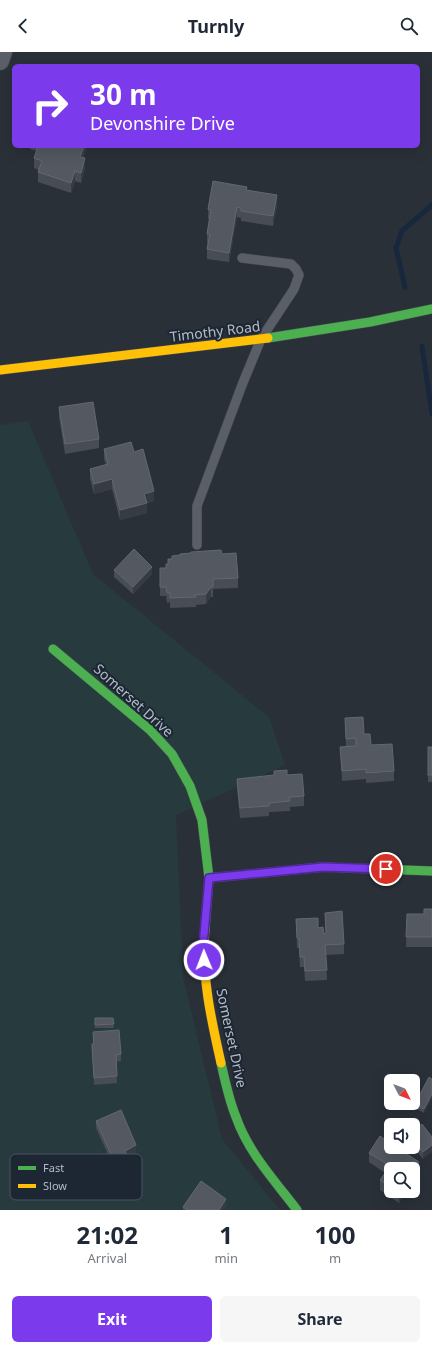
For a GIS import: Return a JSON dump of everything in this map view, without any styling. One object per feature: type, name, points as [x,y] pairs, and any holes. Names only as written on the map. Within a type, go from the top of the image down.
[{"type":"street","points":[[0,61],[4,52]]},
{"type":"street","name":"Timothy Road","points":[[0,370],[261,339],[370,322],[432,309]]},
{"type":"street","name":"Somerset Drive","points":[[54,649],[150,730],[172,754],[190,786],[202,820],[209,878],[203,946],[204,974],[215,1035],[226,1081],[236,1118],[247,1141],[261,1163],[297,1210]]},
{"type":"street","points":[[209,878],[323,867],[432,872]]},
{"type":"lane","points":[[198,545],[197,506],[242,385],[261,339],[294,289],[300,275],[291,264],[242,258]]},
{"type":"green space","points":[[28,421],[93,574],[269,717],[285,765],[176,815],[183,977],[222,1139],[280,1210],[0,1210],[0,425]]},
{"type":"building","points":[[37,148],[83,148],[80,157],[85,158],[81,173],[75,171],[71,183],[38,172],[42,161],[34,158]]},
{"type":"building","points":[[213,181],[247,187],[246,190],[277,195],[273,216],[241,211],[241,208],[237,207],[229,253],[207,249],[210,234],[207,234],[211,210],[208,209]]},
{"type":"building","points":[[93,402],[99,439],[65,444],[59,407]]},
{"type":"building","points":[[131,442],[134,452],[143,449],[154,491],[144,494],[147,503],[120,510],[112,479],[94,484],[90,469],[108,464],[104,449]]},
{"type":"building","points":[[134,549],[152,567],[133,587],[114,570]]},
{"type":"building","points":[[221,550],[222,554],[236,553],[238,578],[213,579],[213,587],[211,587],[206,594],[195,595],[196,597],[170,598],[170,593],[167,593],[166,587],[160,587],[160,568],[166,568],[168,559],[172,559],[172,556],[191,552]]},
{"type":"building","points":[[363,717],[364,734],[370,734],[371,745],[392,744],[394,771],[366,773],[366,769],[342,771],[340,747],[356,746],[356,738],[346,739],[345,718]]},
{"type":"building","points":[[428,747],[432,747],[432,775],[428,775]]},
{"type":"building","points":[[287,770],[287,775],[302,774],[304,796],[289,797],[290,801],[269,803],[269,806],[240,808],[237,779],[274,775],[274,771]]},
{"type":"building","points":[[424,909],[432,909],[432,937],[406,937],[407,914],[424,914]]},
{"type":"building","points":[[342,911],[344,944],[325,945],[327,970],[305,971],[304,957],[300,957],[296,919],[318,918],[318,928],[323,927],[324,934],[326,933],[325,913]]},
{"type":"building","points":[[95,1018],[113,1018],[114,1024],[95,1025]]},
{"type":"building","points":[[119,1030],[121,1054],[116,1055],[117,1076],[94,1078],[92,1046],[92,1044],[94,1044],[93,1032]]},
{"type":"building","points":[[429,1077],[432,1079],[432,1094],[424,1109],[420,1107],[420,1094]]},
{"type":"building","points":[[121,1110],[136,1145],[125,1151],[126,1154],[111,1154],[96,1121]]},
{"type":"building","points":[[422,1124],[432,1137],[432,1145],[423,1152],[420,1148],[420,1126]]},
{"type":"building","points":[[380,1136],[384,1139],[384,1154],[407,1154],[419,1162],[384,1162],[369,1153]]},
{"type":"building","points":[[384,1174],[384,1183],[380,1180]]},
{"type":"building","points":[[201,1181],[226,1199],[219,1210],[188,1210],[183,1207]]},
{"type":"waterway","points":[[405,287],[396,248],[402,231],[432,205]]},
{"type":"waterway","points":[[422,346],[432,414]]},
{"type":"traffic: fast","points":[[268,338],[370,322],[432,309]]},
{"type":"traffic: fast","points":[[53,649],[150,730],[172,754],[190,786],[202,820],[209,878],[205,928]]},
{"type":"traffic: fast","points":[[209,878],[323,867],[432,871]]},
{"type":"traffic: fast","points":[[221,1063],[231,1104],[241,1130],[263,1166],[297,1210]]},
{"type":"traffic: slow","points":[[0,370],[268,338]]},
{"type":"traffic: slow","points":[[205,928],[204,962],[210,1013],[221,1063]]},
{"type":"route","points":[[204,960],[203,946],[209,878],[323,867],[386,869]]}]
